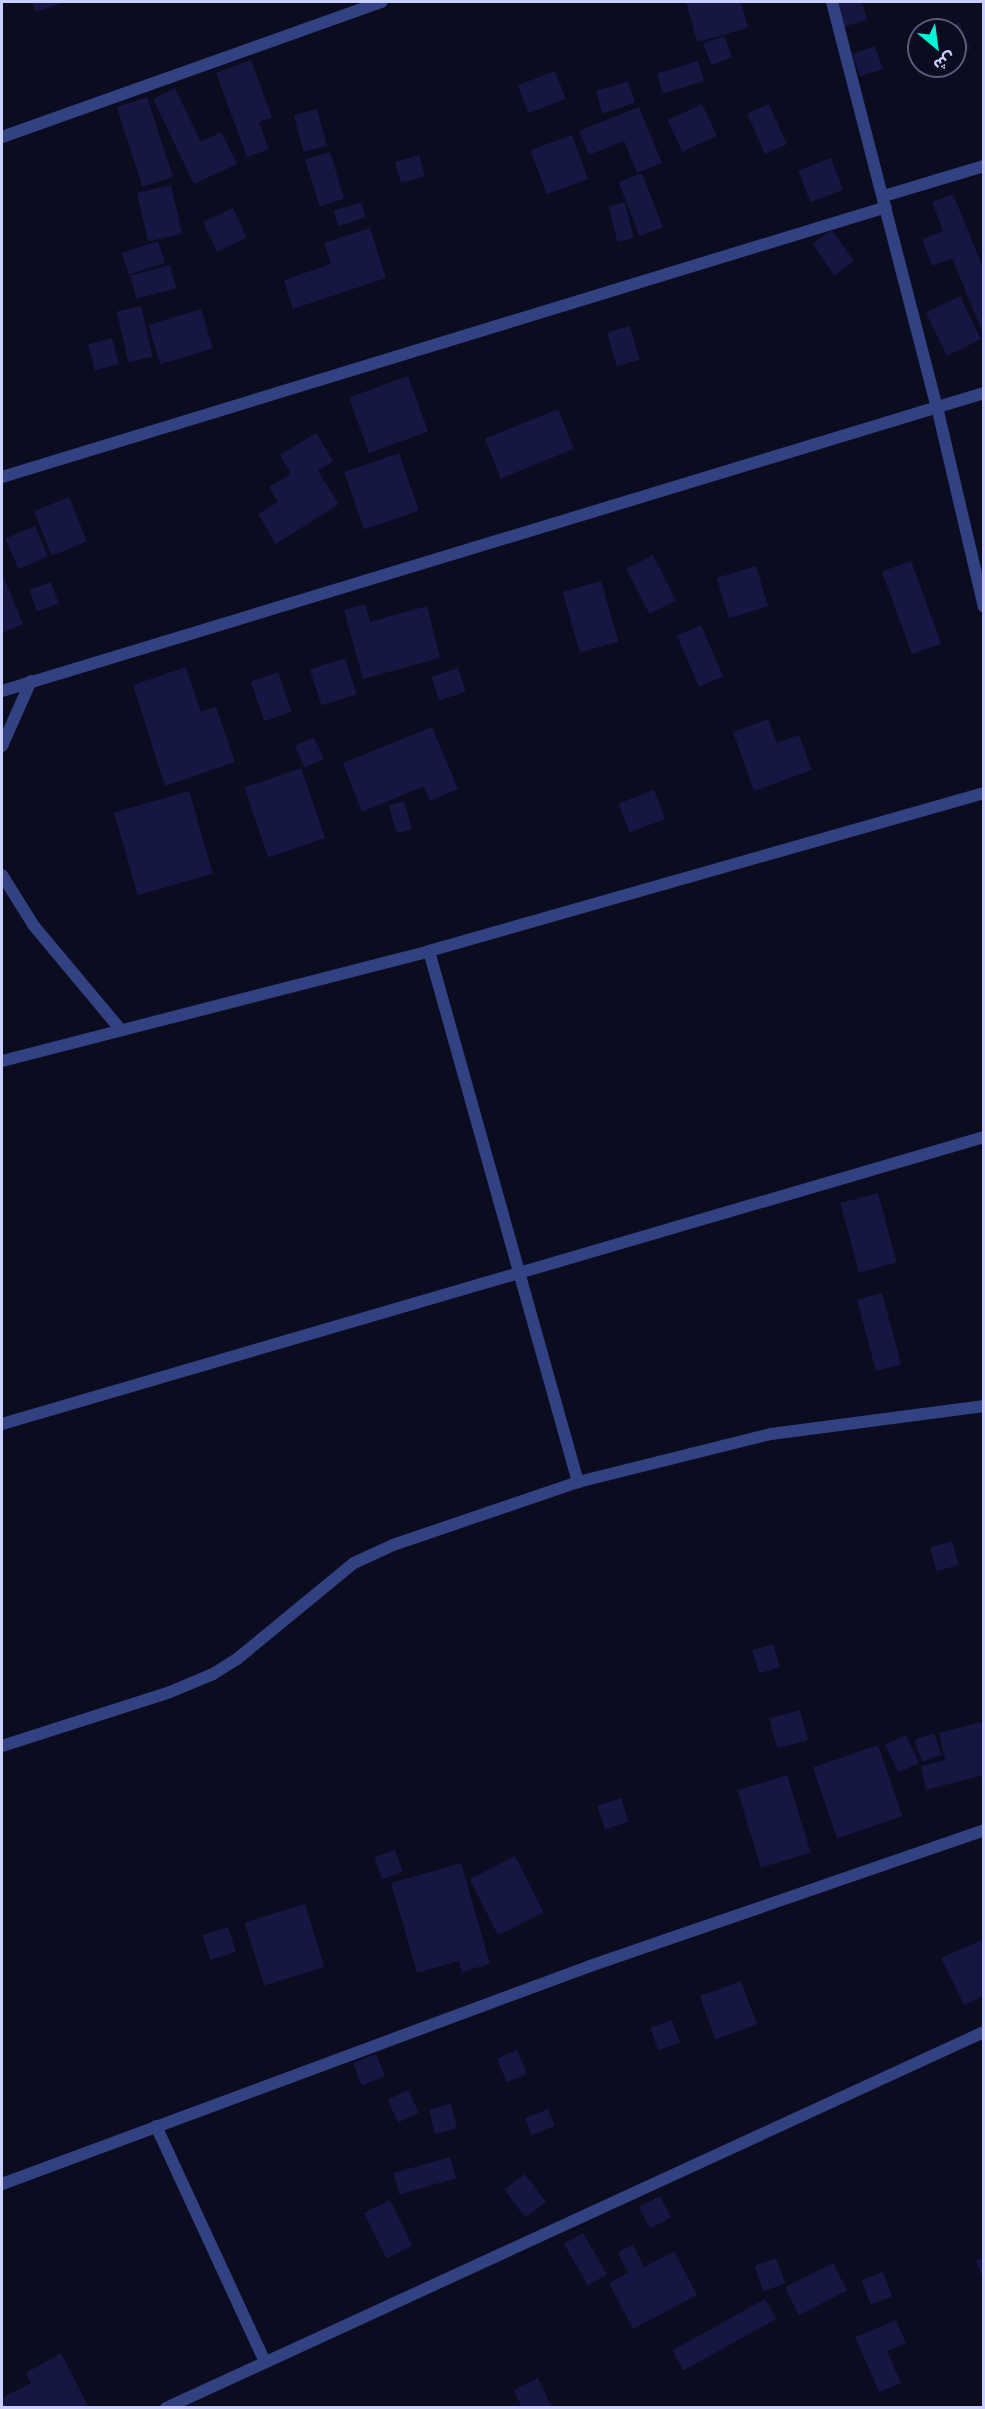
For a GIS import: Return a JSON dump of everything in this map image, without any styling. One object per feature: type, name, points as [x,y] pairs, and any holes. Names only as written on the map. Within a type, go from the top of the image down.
[{"type":"street","points":[[2,137],[382,2]]},
{"type":"street","points":[[832,2],[937,407],[984,607]]},
{"type":"street","points":[[2,477],[885,202],[984,166]]},
{"type":"street","points":[[2,691],[984,393]]},
{"type":"street","points":[[2,746],[31,681]]},
{"type":"street","points":[[2,1061],[429,951],[984,793]]},
{"type":"street","points":[[2,874],[34,926],[120,1029]]},
{"type":"street","points":[[429,951],[518,1276],[578,1482]]},
{"type":"street","points":[[2,1424],[518,1276],[984,1137]]},
{"type":"street","points":[[2,1746],[170,1692],[213,1674],[237,1659],[354,1563],[393,1545],[578,1482],[771,1434],[984,1406]]},
{"type":"street","points":[[2,2184],[590,1966],[984,1830]]},
{"type":"street","points":[[166,2408],[984,2031]]},
{"type":"street","points":[[156,2126],[265,2362]]},
{"type":"building","points":[[32,2],[65,2],[36,12]]},
{"type":"building","points":[[686,2],[741,2],[748,28],[697,42]]},
{"type":"building","points":[[834,2],[862,2],[867,20],[842,27]]},
{"type":"building","points":[[724,36],[732,58],[711,65],[703,44]]},
{"type":"building","points":[[875,46],[883,69],[860,77],[852,54]]},
{"type":"building","points":[[251,60],[272,117],[259,122],[269,149],[247,157],[216,73]]},
{"type":"building","points":[[698,61],[704,81],[663,94],[657,74]]},
{"type":"building","points":[[555,71],[566,99],[528,113],[518,85]]},
{"type":"building","points":[[628,81],[635,103],[603,113],[596,92]]},
{"type":"building","points":[[175,88],[201,142],[221,132],[237,164],[194,184],[153,99]]},
{"type":"building","points":[[147,97],[173,177],[143,187],[117,107]]},
{"type":"building","points":[[702,104],[717,136],[682,152],[668,120]]},
{"type":"building","points":[[769,104],[787,144],[765,154],[747,114]]},
{"type":"building","points":[[639,107],[662,163],[637,173],[624,141],[589,155],[579,131]]},
{"type":"building","points":[[317,109],[327,146],[304,152],[294,115]]},
{"type":"building","points":[[572,135],[588,179],[547,194],[531,150]]},
{"type":"building","points":[[330,152],[344,199],[319,206],[305,160]]},
{"type":"building","points":[[419,155],[425,176],[401,183],[395,162]]},
{"type":"building","points":[[831,158],[843,190],[811,202],[798,171]]},
{"type":"building","points":[[642,173],[663,227],[639,236],[619,182]]},
{"type":"building","points":[[171,185],[182,234],[148,242],[137,193]]},
{"type":"building","points":[[953,194],[984,270],[984,336],[952,258],[932,266],[922,239],[943,231],[932,202]]},
{"type":"building","points":[[361,202],[366,217],[338,226],[333,211]]},
{"type":"building","points":[[625,202],[634,238],[617,242],[609,206]]},
{"type":"building","points":[[233,208],[247,238],[217,252],[203,222]]},
{"type":"building","points":[[370,228],[386,278],[293,309],[284,280],[331,264],[324,243]]},
{"type":"building","points":[[832,230],[854,261],[834,275],[812,244]]},
{"type":"building","points":[[158,241],[165,263],[129,275],[122,253]]},
{"type":"building","points":[[170,265],[176,288],[137,299],[130,276]]},
{"type":"building","points":[[960,296],[981,339],[947,356],[926,313]]},
{"type":"building","points":[[141,306],[153,357],[128,362],[117,312]]},
{"type":"building","points":[[201,309],[213,348],[160,364],[148,325]]},
{"type":"building","points":[[630,326],[640,360],[617,366],[607,333]]},
{"type":"building","points":[[112,338],[119,364],[95,371],[88,344]]},
{"type":"building","points":[[408,376],[428,431],[369,453],[349,398]]},
{"type":"building","points":[[558,409],[574,449],[501,478],[485,439]]},
{"type":"building","points":[[316,433],[333,461],[318,471],[339,504],[276,544],[258,514],[278,502],[269,487],[291,474],[280,455]]},
{"type":"building","points":[[399,453],[419,511],[364,530],[344,472]]},
{"type":"building","points":[[69,497],[87,542],[52,556],[34,511]]},
{"type":"building","points":[[35,526],[48,556],[18,569],[6,539]]},
{"type":"building","points":[[653,555],[676,600],[649,614],[626,569]]},
{"type":"building","points":[[911,561],[941,644],[912,654],[882,572]]},
{"type":"building","points":[[756,566],[768,606],[729,618],[717,578]]},
{"type":"building","points":[[2,573],[23,624],[2,633]]},
{"type":"building","points":[[601,581],[618,642],[580,653],[563,592]]},
{"type":"building","points":[[51,582],[59,604],[37,611],[29,590]]},
{"type":"building","points":[[365,604],[370,622],[427,606],[440,658],[363,679],[344,610]]},
{"type":"building","points":[[701,625],[723,677],[699,687],[677,635]]},
{"type":"building","points":[[345,658],[357,694],[322,706],[310,669]]},
{"type":"building","points":[[186,667],[201,712],[216,707],[235,762],[165,786],[133,685]]},
{"type":"building","points":[[458,668],[466,692],[439,700],[431,677]]},
{"type":"building","points":[[278,672],[292,712],[264,721],[251,681]]},
{"type":"building","points":[[768,719],[777,743],[799,735],[812,770],[754,791],[733,732]]},
{"type":"building","points":[[432,727],[458,789],[430,801],[424,786],[362,812],[343,763]]},
{"type":"building","points":[[314,737],[324,759],[305,767],[295,746]]},
{"type":"building","points":[[301,768],[325,838],[268,858],[244,788]]},
{"type":"building","points":[[654,790],[665,819],[630,833],[619,804]]},
{"type":"building","points":[[189,791],[213,874],[138,895],[114,812]]},
{"type":"building","points":[[404,801],[412,829],[397,833],[389,805]]},
{"type":"building","points":[[878,1193],[897,1263],[859,1273],[840,1203]]},
{"type":"building","points":[[882,1293],[901,1364],[876,1371],[857,1300]]},
{"type":"building","points":[[952,1541],[959,1565],[937,1571],[930,1547]]},
{"type":"building","points":[[773,1644],[780,1667],[759,1673],[752,1650]]},
{"type":"building","points":[[800,1710],[808,1740],[777,1748],[769,1718]]},
{"type":"building","points":[[982,1722],[984,1775],[926,1790],[921,1766],[945,1760],[939,1733]]},
{"type":"building","points":[[934,1733],[942,1755],[922,1762],[914,1740]]},
{"type":"building","points":[[906,1735],[919,1763],[898,1773],[885,1745]]},
{"type":"building","points":[[878,1745],[902,1816],[837,1838],[813,1767]]},
{"type":"building","points":[[787,1775],[811,1852],[761,1868],[737,1790]]},
{"type":"building","points":[[621,1798],[629,1822],[605,1830],[597,1806]]},
{"type":"building","points":[[395,1850],[403,1872],[382,1879],[374,1858]]},
{"type":"building","points":[[515,1856],[544,1912],[498,1935],[470,1879]]},
{"type":"building","points":[[461,1863],[490,1964],[462,1972],[459,1961],[417,1973],[391,1883]]},
{"type":"building","points":[[305,1904],[324,1967],[264,1986],[245,1922]]},
{"type":"building","points":[[228,1927],[236,1952],[210,1960],[202,1935]]},
{"type":"building","points":[[984,1939],[984,1996],[964,2005],[941,1958]]},
{"type":"building","points":[[741,1981],[757,2024],[715,2039],[700,1996]]},
{"type":"building","points":[[672,2020],[680,2043],[658,2050],[650,2027]]},
{"type":"building","points":[[517,2050],[527,2074],[507,2083],[497,2059]]},
{"type":"building","points":[[376,2054],[385,2076],[362,2086],[353,2063]]},
{"type":"building","points":[[408,2090],[419,2112],[398,2123],[387,2100]]},
{"type":"building","points":[[451,2104],[457,2128],[435,2134],[429,2110]]},
{"type":"building","points":[[548,2109],[555,2126],[532,2135],[525,2118]]},
{"type":"building","points":[[450,2157],[456,2178],[399,2194],[393,2173]]},
{"type":"building","points":[[525,2174],[546,2202],[525,2218],[504,2190]]},
{"type":"building","points":[[660,2196],[671,2217],[650,2228],[639,2207]]},
{"type":"building","points":[[390,2200],[412,2246],[386,2259],[364,2213]]},
{"type":"building","points":[[583,2233],[607,2275],[588,2286],[564,2244]]},
{"type":"building","points":[[633,2244],[644,2267],[674,2251],[697,2295],[633,2329],[609,2283],[628,2273],[618,2253]]},
{"type":"building","points":[[776,2258],[785,2283],[764,2291],[754,2266]]},
{"type":"building","points":[[984,2258],[984,2280],[983,2280],[976,2260]]},
{"type":"building","points":[[833,2263],[847,2291],[799,2315],[785,2288]]},
{"type":"building","points":[[883,2272],[892,2296],[871,2305],[862,2280]]},
{"type":"building","points":[[765,2299],[776,2319],[683,2371],[672,2350]]},
{"type":"building","points":[[896,2320],[906,2343],[887,2351],[901,2383],[879,2392],[855,2337]]},
{"type":"building","points":[[61,2353],[89,2408],[2,2408],[2,2398],[31,2383],[26,2373]]},
{"type":"building","points":[[538,2378],[552,2408],[522,2408],[514,2390]]}]
